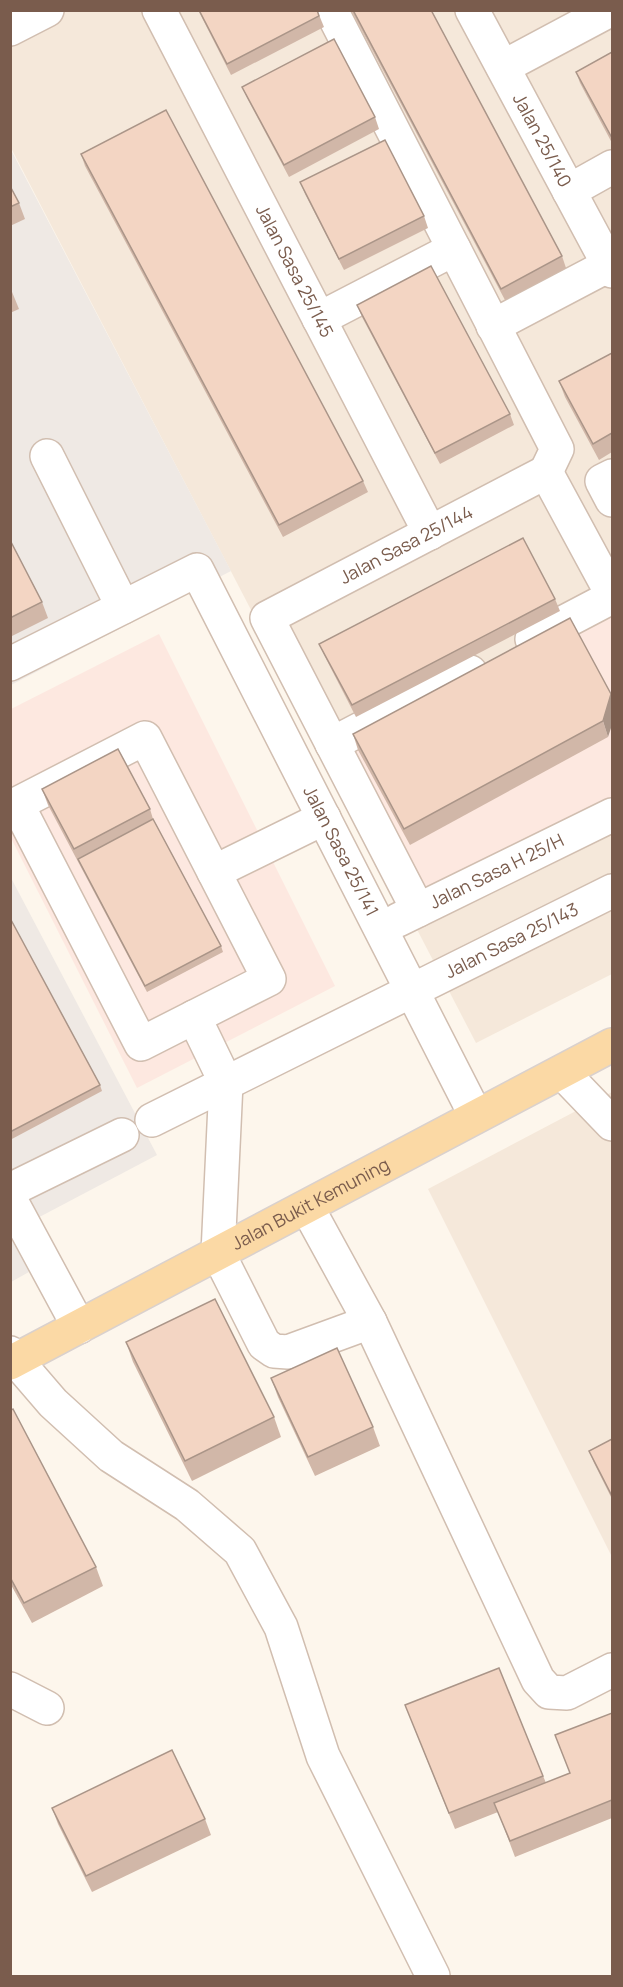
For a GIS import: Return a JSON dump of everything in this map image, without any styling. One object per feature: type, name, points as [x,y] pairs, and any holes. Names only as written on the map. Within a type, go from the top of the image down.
[{"type":"main road","name":"Jalan Bukit Kemuning","points":[[13,1359],[79,1327],[612,1045]]},
{"type":"street","points":[[10,29],[47,10]]},
{"type":"street","name":"Jalan Sasa 25/145","points":[[159,10],[430,533]]},
{"type":"street","points":[[331,10],[557,449],[546,472],[612,596],[332,744],[418,910]]},
{"type":"street","name":"Jalan 25/140","points":[[472,10],[611,268]]},
{"type":"street","points":[[503,67],[610,10]]},
{"type":"street","points":[[569,191],[612,168]]},
{"type":"street","points":[[320,319],[454,249]]},
{"type":"street","points":[[493,326],[611,268]]},
{"type":"street","points":[[10,664],[123,607],[47,456]]},
{"type":"street","name":"Jalan Sasa 25/144","points":[[332,744],[267,618],[546,472]]},
{"type":"street","points":[[612,476],[602,481],[612,500]]},
{"type":"street","name":"Jalan Sasa 25/141","points":[[123,607],[197,570],[476,1116]]},
{"type":"street","points":[[145,738],[214,872],[269,979],[141,1044],[17,804],[145,738]]},
{"type":"street","name":"Jalan Sasa H 25/H","points":[[381,929],[612,815]]},
{"type":"street","points":[[214,872],[324,818]]},
{"type":"street","name":"Jalan Sasa 25/143","points":[[152,1120],[612,891]]},
{"type":"street","points":[[194,1017],[225,1083],[218,1253],[264,1344],[274,1351],[288,1352],[370,1322]]},
{"type":"street","points":[[562,1072],[612,1124]]},
{"type":"street","points":[[10,1190],[122,1135]]},
{"type":"street","points":[[10,1199],[79,1327]]},
{"type":"street","points":[[307,1207],[370,1322],[538,1680],[549,1692],[567,1693],[612,1670]]},
{"type":"street","points":[[13,1359],[53,1403],[111,1456],[186,1505],[240,1551],[281,1627],[323,1756],[433,1977]]},
{"type":"street","points":[[10,1689],[47,1708]]},
{"type":"shaded area","points":[[11,11],[612,11],[612,974],[476,1043],[11,148]]},
{"type":"shaded area","points":[[10,148],[231,571],[11,685],[10,685]]},
{"type":"shaded area","points":[[608,609],[612,618],[612,801],[421,897],[344,747]]},
{"type":"shaded area","points":[[159,634],[335,986],[137,1088],[11,838],[11,709]]},
{"type":"shaded area","points":[[10,876],[157,1155],[11,1232],[10,1232]]},
{"type":"shaded area","points":[[612,1092],[612,1557],[428,1189]]},
{"type":"shaded area","points":[[10,1237],[29,1272],[11,1282],[10,1282]]},
{"type":"building","points":[[199,10],[317,10],[319,16],[227,64]]},
{"type":"building","points":[[353,10],[431,10],[562,256],[501,289]]},
{"type":"building","points":[[334,39],[375,117],[284,165],[242,87]]},
{"type":"building","points":[[612,52],[612,135],[611,136],[576,72]]},
{"type":"building","points":[[166,110],[363,481],[279,525],[81,154]]},
{"type":"building","points":[[385,140],[424,216],[339,259],[300,182]]},
{"type":"building","points":[[10,186],[19,203],[10,207]]},
{"type":"building","points":[[431,266],[510,414],[435,453],[357,305]]},
{"type":"building","points":[[612,353],[612,433],[593,444],[559,381]]},
{"type":"building","points":[[523,538],[555,599],[352,705],[319,644]]},
{"type":"building","points":[[10,540],[42,602],[10,618]]},
{"type":"building","points":[[570,618],[611,694],[603,721],[404,829],[353,734]]},
{"type":"building","points":[[118,749],[150,809],[74,849],[42,789]]},
{"type":"building","points":[[153,819],[221,946],[145,986],[78,859]]},
{"type":"building","points":[[10,918],[100,1085],[10,1132]]},
{"type":"building","points":[[215,1299],[274,1417],[185,1461],[126,1342]]},
{"type":"building","points":[[337,1348],[373,1427],[308,1457],[271,1378]]},
{"type":"building","points":[[13,1409],[96,1567],[24,1603],[10,1577],[10,1411]]},
{"type":"building","points":[[612,1439],[612,1496],[589,1451]]},
{"type":"building","points":[[499,1668],[543,1776],[449,1813],[405,1705]]},
{"type":"building","points":[[612,1713],[612,1800],[510,1841],[494,1803],[570,1773],[555,1735]]},
{"type":"building","points":[[172,1750],[205,1819],[86,1876],[52,1808]]}]
